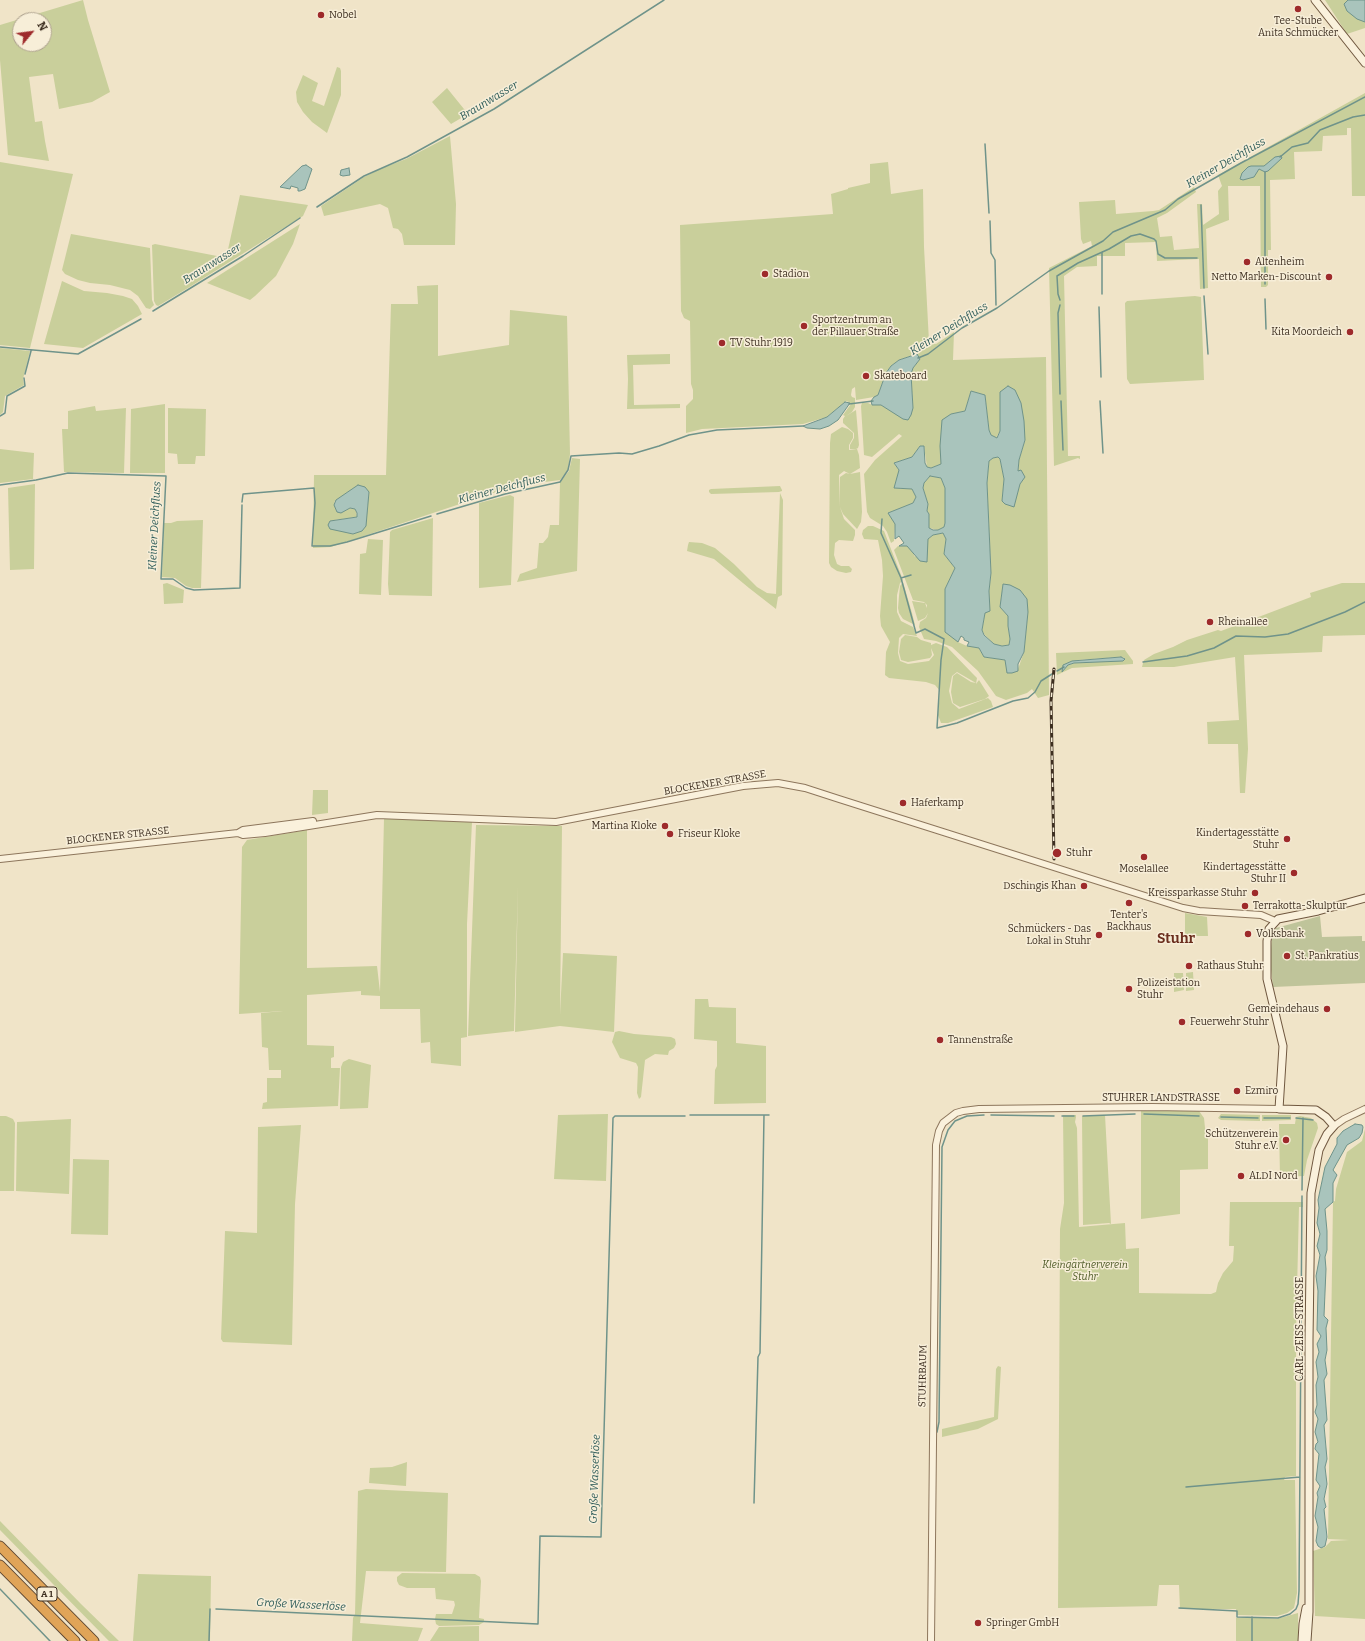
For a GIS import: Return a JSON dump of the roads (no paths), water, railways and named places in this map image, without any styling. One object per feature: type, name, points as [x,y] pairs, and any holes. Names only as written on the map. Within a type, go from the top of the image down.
[{"type":"highway","name":"A 1","points":[[0,1546],[94,1641]]},
{"type":"highway","name":"A 1","points":[[0,1565],[74,1641]]},
{"type":"main road","points":[[1315,0],[1365,63]]},
{"type":"main road","points":[[1334,1126],[1326,1117],[1316,1110],[1279,1109],[1283,1046],[1267,978],[1266,964],[1269,929],[1275,921],[1283,917],[1318,911],[1365,898]]},
{"type":"main road","name":"CARL-ZEISS-STRASSE","points":[[1307,1641],[1309,1626],[1309,1340],[1311,1194],[1319,1150],[1327,1134],[1334,1126]]},
{"type":"main road","name":"CARL-ZEISS-STRASSE","points":[[1302,1641],[1303,1624],[1309,1598]]},
{"type":"street","name":"BLOCKENER STRASSE","points":[[0,859],[238,833],[243,835],[265,833],[355,817],[394,815],[556,822],[743,786],[778,783],[805,788],[828,795],[1183,908],[1199,911],[1261,915],[1275,921]]},
{"type":"street","name":"STUHRER LANDSTRASSE","points":[[951,1116],[963,1111],[987,1109],[1152,1107],[1279,1109]]},
{"type":"street","points":[[1334,1126],[1344,1119],[1365,1109]]},
{"type":"street","name":"STUHRBAUM","points":[[931,1641],[936,1145],[939,1131],[951,1116]]},
{"type":"water","points":[[1348,0],[1365,0],[1365,22],[1357,19],[1347,11],[1344,4]]},
{"type":"water","points":[[1281,156],[1282,158],[1268,171],[1265,172],[1259,169],[1254,177],[1243,180],[1240,179],[1242,173],[1248,167],[1264,166],[1275,157]]},
{"type":"water","points":[[306,165],[312,169],[305,189],[298,191],[298,188],[291,186],[290,189],[280,187],[302,166]]},
{"type":"water","points":[[349,168],[350,175],[340,175],[341,170]]},
{"type":"water","points":[[917,354],[920,359],[913,368],[911,374],[913,408],[908,420],[903,419],[881,405],[872,405],[871,401],[878,395],[886,373],[891,366],[899,360]]},
{"type":"water","points":[[1008,386],[1015,390],[1021,403],[1025,440],[1019,460],[1018,471],[1021,470],[1025,477],[1020,484],[1014,507],[1005,504],[1002,501],[1004,479],[1000,459],[998,457],[989,461],[987,483],[991,573],[989,591],[990,611],[985,613],[982,630],[984,635],[994,644],[1002,646],[1009,645],[1010,639],[1008,616],[1000,607],[1003,584],[1010,585],[1020,590],[1027,599],[1028,612],[1024,652],[1018,664],[1018,671],[1012,673],[1007,673],[1005,660],[984,657],[979,648],[967,646],[969,642],[964,640],[961,636],[958,642],[945,632],[945,589],[955,568],[944,554],[946,539],[943,533],[933,535],[928,539],[927,562],[920,561],[907,546],[899,546],[904,543],[899,536],[895,539],[895,524],[888,513],[913,503],[916,497],[912,489],[894,488],[899,470],[894,463],[912,457],[920,446],[924,446],[925,463],[927,467],[931,468],[941,464],[940,446],[942,420],[951,414],[965,411],[971,391],[985,395],[989,430],[991,435],[997,438],[1000,431],[1000,392]],"holes":[[[930,476],[941,478],[945,488],[945,523],[944,527],[938,530],[933,530],[929,528],[929,514],[927,511],[928,504],[923,488],[924,483]]]},
{"type":"water","points":[[845,402],[850,403],[838,420],[829,426],[820,429],[807,428],[803,426],[827,417]]},
{"type":"water","points":[[358,485],[365,487],[369,492],[366,526],[362,531],[353,534],[330,529],[328,525],[330,521],[357,517],[355,509],[350,508],[341,513],[337,512],[334,505],[336,500]]},
{"type":"water","points":[[1121,657],[1125,659],[1123,661],[1074,663],[1068,665],[1062,672],[1063,665],[1072,661]]},
{"type":"water","points":[[1355,1124],[1362,1125],[1362,1133],[1359,1138],[1347,1145],[1333,1170],[1337,1175],[1333,1183],[1333,1202],[1325,1209],[1327,1250],[1325,1257],[1326,1269],[1324,1316],[1328,1320],[1326,1328],[1327,1350],[1325,1360],[1327,1374],[1324,1380],[1327,1420],[1324,1425],[1327,1459],[1325,1467],[1327,1484],[1324,1499],[1326,1507],[1324,1509],[1327,1537],[1325,1546],[1321,1548],[1318,1546],[1316,1541],[1318,1527],[1315,1516],[1318,1497],[1317,1493],[1320,1486],[1316,1480],[1319,1454],[1315,1449],[1318,1442],[1315,1432],[1318,1419],[1315,1412],[1317,1405],[1316,1385],[1318,1377],[1316,1362],[1319,1352],[1317,1344],[1321,1336],[1317,1330],[1318,1291],[1316,1276],[1320,1255],[1317,1246],[1320,1234],[1317,1223],[1319,1208],[1318,1200],[1325,1167],[1337,1144],[1337,1138],[1343,1131]]},
{"type":"waterway","name":"Braunwasser","points":[[317,207],[364,176],[407,157],[494,109],[664,0]]},
{"type":"waterway","name":"Kleiner Deichfluss","points":[[918,358],[928,354],[962,328],[997,308],[1049,271],[1103,241],[1113,232],[1165,210],[1178,199],[1241,163],[1365,97]]},
{"type":"waterway","points":[[1280,157],[1292,147],[1308,143],[1320,130],[1353,117],[1365,115]]},
{"type":"waterway","points":[[985,144],[989,213]]},
{"type":"waterway","points":[[1265,172],[1265,284]]},
{"type":"waterway","points":[[1201,205],[1204,288]]},
{"type":"waterway","name":"Braunwasser","points":[[153,311],[243,256],[300,218]]},
{"type":"waterway","points":[[990,221],[991,253],[995,260],[996,305]]},
{"type":"waterway","points":[[1060,300],[1058,294],[1057,276],[1078,263],[1109,249],[1131,236],[1140,234],[1154,239],[1156,241],[1158,254],[1165,258],[1197,258]]},
{"type":"waterway","points":[[1102,252],[1102,294]]},
{"type":"waterway","points":[[1204,296],[1208,354]]},
{"type":"waterway","points":[[1265,299],[1266,329]]},
{"type":"waterway","points":[[1060,305],[1058,313],[1060,394]]},
{"type":"waterway","points":[[1099,307],[1101,377]]},
{"type":"waterway","name":"Braunwasser","points":[[0,347],[78,354],[141,319]]},
{"type":"waterway","points":[[25,374],[31,351]]},
{"type":"waterway","points":[[0,416],[5,413],[7,396],[25,386],[24,378]]},
{"type":"waterway","name":"Kleiner Deichfluss","points":[[849,404],[873,401]]},
{"type":"waterway","points":[[1061,401],[1063,450]]},
{"type":"waterway","points":[[1100,401],[1103,453]]},
{"type":"waterway","name":"Kleiner Deichfluss","points":[[437,514],[505,494],[560,482],[568,470],[571,456],[619,453],[632,454],[689,435],[717,430],[803,426]]},
{"type":"waterway","name":"Kleiner Deichfluss","points":[[0,485],[36,480],[68,473],[166,476],[161,579],[173,579],[186,588],[194,590],[240,588],[242,505]]},
{"type":"waterway","name":"Kleiner Deichfluss","points":[[242,502],[243,494],[314,488],[315,503],[312,546],[330,546],[347,542],[431,516]]},
{"type":"waterway","points":[[882,519],[881,533],[901,578]]},
{"type":"waterway","points":[[911,575],[901,578],[916,633],[925,629],[944,639],[941,660],[937,728],[957,723],[1013,701],[1028,698],[1035,692],[1041,681],[1052,674]]},
{"type":"waterway","points":[[1143,662],[1187,656],[1214,648],[1236,636],[1265,637],[1288,634],[1345,612],[1365,602]]},
{"type":"waterway","points":[[1057,671],[1064,667]]},
{"type":"waterway","name":"Große Wasserlöse","points":[[1083,1116],[1135,1114]]},
{"type":"waterway","name":"Große Wasserlöse","points":[[1144,1114],[1199,1116]]},
{"type":"waterway","name":"Große Wasserlöse","points":[[690,1115],[769,1115]]},
{"type":"waterway","points":[[754,1503],[758,1357],[760,1353],[764,1115]]},
{"type":"waterway","points":[[937,1432],[939,1422],[942,1147],[948,1130],[955,1121],[967,1116],[984,1115]]},
{"type":"waterway","name":"Große Wasserlöse","points":[[991,1115],[1054,1116]]},
{"type":"waterway","name":"Große Wasserlöse","points":[[216,1609],[538,1624],[540,1536],[601,1537],[613,1118],[615,1116],[685,1116]]},
{"type":"waterway","name":"Große Wasserlöse","points":[[1062,1116],[1074,1116]]},
{"type":"waterway","name":"Große Wasserlöse","points":[[1221,1117],[1258,1118]]},
{"type":"waterway","name":"Große Wasserlöse","points":[[1264,1118],[1290,1118]]},
{"type":"waterway","name":"Große Wasserlöse","points":[[1296,1118],[1313,1120]]},
{"type":"waterway","points":[[1302,1190],[1303,1118]]},
{"type":"waterway","points":[[1179,1608],[1237,1611],[1237,1617],[1278,1618],[1290,1614],[1296,1609],[1298,1604],[1302,1196]]},
{"type":"waterway","points":[[1186,1487],[1300,1477]]},
{"type":"waterway","name":"Große Wasserlöse","points":[[0,1589],[50,1641]]},
{"type":"waterway","name":"Große Wasserlöse","points":[[209,1641],[210,1609]]},
{"type":"waterway","points":[[1252,1617],[1252,1641]]},
{"type":"railway","points":[[1054,669],[1051,701],[1054,859]]},
{"type":"place","name":"Tee-Stube Anita Schmücker","points":[[1298,9]]},
{"type":"place","name":"Nobel","points":[[321,15]]},
{"type":"place","name":"Altenheim","points":[[1247,262]]},
{"type":"place","name":"Stadion","points":[[765,274]]},
{"type":"place","name":"Netto Marken-Discount","points":[[1329,277]]},
{"type":"place","name":"Sportzentrum an der Pillauer Straße","points":[[804,326]]},
{"type":"place","name":"Kita Moordeich","points":[[1350,332]]},
{"type":"place","name":"TV Stuhr 1919","points":[[722,343]]},
{"type":"place","name":"Skateboard","points":[[866,376]]},
{"type":"place","name":"Rheinallee","points":[[1210,622]]},
{"type":"place","name":"Haferkamp","points":[[903,803]]},
{"type":"place","name":"Martina Kloke","points":[[665,826]]},
{"type":"place","name":"Friseur Kloke","points":[[670,834]]},
{"type":"place","name":"Kindertagesstätte Stuhr","points":[[1287,839]]},
{"type":"place","name":"Stuhr","points":[[1057,853]]},
{"type":"place","name":"Moselallee","points":[[1144,857]]},
{"type":"place","name":"Kindertagesstätte Stuhr II","points":[[1294,873]]},
{"type":"place","name":"Dschingis Khan","points":[[1084,886]]},
{"type":"place","name":"Kreissparkasse Stuhr","points":[[1255,893]]},
{"type":"place","name":"Tenter's Backhaus","points":[[1129,903]]},
{"type":"place","name":"Terrakotta-Skulptur","points":[[1245,906]]},
{"type":"place","name":"Volksbank","points":[[1248,934]]},
{"type":"place","name":"Schmückers - Das Lokal in Stuhr","points":[[1099,935]]},
{"type":"place","name":"St. Pankratius","points":[[1287,956]]},
{"type":"place","name":"Rathaus Stuhr","points":[[1189,966]]},
{"type":"place","name":"Polizeistation Stuhr","points":[[1129,989]]},
{"type":"place","name":"Gemeindehaus","points":[[1327,1009]]},
{"type":"place","name":"Feuerwehr Stuhr","points":[[1182,1022]]},
{"type":"place","name":"Tannenstraße","points":[[940,1040]]},
{"type":"place","name":"Ezmiro","points":[[1237,1091]]},
{"type":"place","name":"Schützenverein Stuhr e.V.","points":[[1286,1140]]},
{"type":"place","name":"ALDI Nord","points":[[1241,1176]]},
{"type":"place","name":"Springer GmbH","points":[[978,1623]]},
{"type":"district","name":"Stuhr","points":[[1176,939]]},
{"type":"park label","name":"Kleingärtnerverein Stuhr","points":[[1085,1270]]}]
